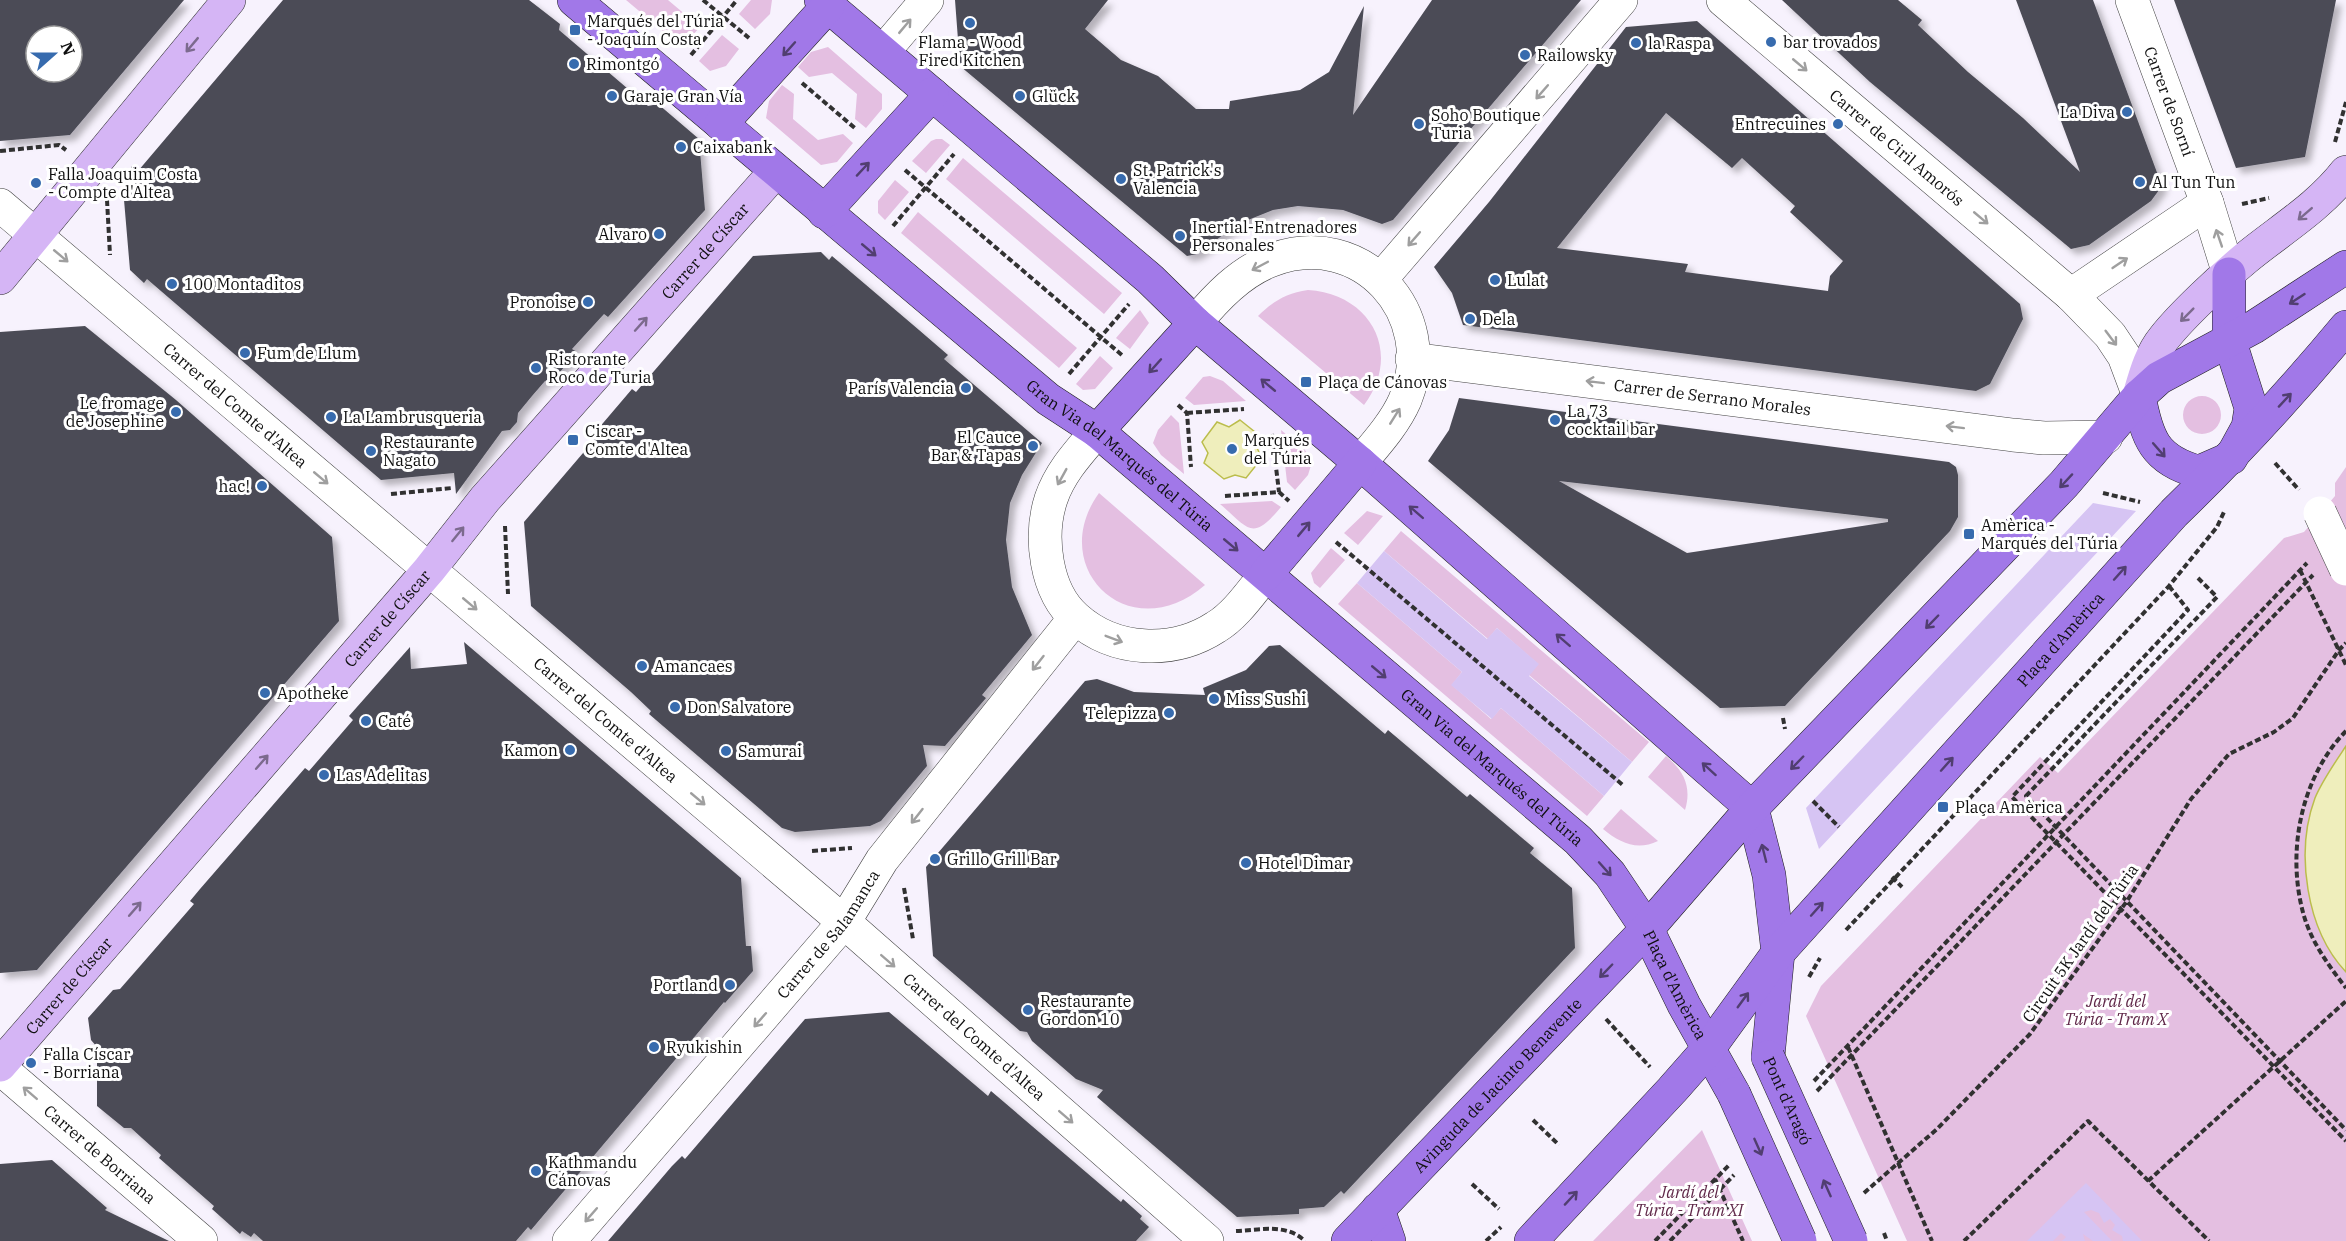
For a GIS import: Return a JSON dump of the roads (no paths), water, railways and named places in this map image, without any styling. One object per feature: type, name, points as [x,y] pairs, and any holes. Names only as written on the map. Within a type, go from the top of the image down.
[{"type":"main road","name":"Gran Via del Marqués del Túria","points":[[574,0],[775,172],[1048,399],[1097,431],[1578,840],[1610,874],[1647,929]]},
{"type":"main road","points":[[721,124],[825,3],[1150,279],[1195,323],[1360,463],[1752,808],[1769,875],[1778,953]]},
{"type":"main road","points":[[824,212],[932,94]]},
{"type":"main road","name":"Plaça d'Amèrica","points":[[2346,267],[2254,327],[2159,378],[2139,396],[2106,437],[1752,808],[1647,929],[1684,1005],[1709,1047],[1778,953],[2174,513],[2231,458],[2291,393],[2346,327]]},
{"type":"main road","points":[[2139,396],[2150,438],[2158,452],[2172,463],[2199,472],[2231,458],[2248,427],[2251,408],[2229,339],[2229,273]]},
{"type":"main road","points":[[1097,431],[1195,323]]},
{"type":"main road","points":[[1266,574],[1360,463]]},
{"type":"main road","name":"Avinguda de Jacinto Benavente","points":[[1348,1241],[1647,929]]},
{"type":"main road","name":"Pont d'Aragó","points":[[1778,953],[1768,1057],[1851,1241]]},
{"type":"main road","points":[[1531,1241],[1709,1047],[1734,1094],[1800,1241]]},
{"type":"main road","points":[[1378,1209],[1389,1241]]},
{"type":"street","points":[[0,278],[229,0]]},
{"type":"street","points":[[883,52],[927,0]]},
{"type":"street","points":[[1381,279],[1621,0]]},
{"type":"street","name":"Carrer de Ciril Amorós","points":[[1723,0],[2071,296]]},
{"type":"street","name":"Carrer de Sorní","points":[[2132,0],[2207,203]]},
{"type":"street","name":"Carrer de Císcar","points":[[0,1066],[429,570],[485,499],[775,172]]},
{"type":"street","name":"Plaça d'Amèrica","points":[[2139,396],[2149,362],[2164,338],[2229,273],[2286,230],[2334,188],[2346,172]]},
{"type":"street","points":[[2139,396],[2124,356],[2110,335],[2071,296],[2207,203],[2229,273]]},
{"type":"street","name":"Carrer del Comte d'Altea","points":[[0,205],[844,922],[1207,1241]]},
{"type":"street","points":[[1195,323],[1218,296],[1245,274],[1272,260],[1300,253],[1325,251],[1354,261],[1381,279],[1398,302],[1406,323],[1412,359],[1405,401],[1382,436],[1360,463]]},
{"type":"street","name":"Carrer de Serrano Morales","points":[[1412,359],[2013,435],[2044,438],[2106,437]]},
{"type":"street","points":[[1097,431],[1060,479],[1051,499],[1046,529],[1047,563],[1057,591],[1075,618],[1116,641],[1141,646],[1164,646],[1195,638],[1216,627],[1266,574]]},
{"type":"street","points":[[2320,513],[2346,569]]},
{"type":"street","name":"Carrer de Salamanca","points":[[569,1241],[844,922],[882,860],[1075,618]]},
{"type":"street","name":"Carrer de Borriana","points":[[0,1066],[201,1241]]},
{"type":"place","name":"Flama - Wood Fired Kitchen","points":[[970,23]]},
{"type":"place","name":"Marqués del Túria - Joaquín Costa","points":[[575,30]]},
{"type":"place","name":"bar trovados","points":[[1771,42]]},
{"type":"place","name":"la Raspa","points":[[1636,43]]},
{"type":"place","name":"Railowsky","points":[[1525,55]]},
{"type":"place","name":"Rimontgó","points":[[574,64]]},
{"type":"place","name":"Garaje Gran Vía","points":[[612,96]]},
{"type":"place","name":"Glück","points":[[1020,96]]},
{"type":"place","name":"La Diva","points":[[2127,112]]},
{"type":"place","name":"Soho Boutique Turia","points":[[1419,124]]},
{"type":"place","name":"Entrecuines","points":[[1838,124]]},
{"type":"place","name":"Caixabank","points":[[681,147]]},
{"type":"place","name":"St. Patrick's Valencia","points":[[1121,179]]},
{"type":"place","name":"Al Tun Tun","points":[[2140,182]]},
{"type":"place","name":"Falla Joaquim Costa - Compte d'Altea","points":[[36,183]]},
{"type":"place","name":"Alvaro","points":[[659,234]]},
{"type":"place","name":"Inertial-Entrenadores Personales","points":[[1180,236]]},
{"type":"place","name":"Lulat","points":[[1495,280]]},
{"type":"place","name":"100 Montaditos","points":[[172,284]]},
{"type":"place","name":"Pronoise","points":[[588,302]]},
{"type":"place","name":"Dela","points":[[1470,319]]},
{"type":"place","name":"Fum de Llum","points":[[245,353]]},
{"type":"place","name":"Ristorante Roco de Turia","points":[[536,368]]},
{"type":"place","name":"Plaça de Cánovas","points":[[1306,382]]},
{"type":"place","name":"París Valencia","points":[[966,388]]},
{"type":"place","name":"Le fromage de Josephine","points":[[176,412]]},
{"type":"place","name":"La Lambrusqueria","points":[[331,417]]},
{"type":"place","name":"La 73 cocktail bar","points":[[1555,420]]},
{"type":"place","name":"Ciscar - Comte d'Altea","points":[[573,440]]},
{"type":"place","name":"El Cauce Bar & Tapas","points":[[1033,446]]},
{"type":"place","name":"Marqués del Túria","points":[[1232,449]]},
{"type":"place","name":"Restaurante Nagato","points":[[371,451]]},
{"type":"place","name":"hac!","points":[[262,486]]},
{"type":"place","name":"Amèrica - Marqués del Túria","points":[[1969,534]]},
{"type":"place","name":"Amancaes","points":[[642,666]]},
{"type":"place","name":"Apotheke","points":[[265,693]]},
{"type":"place","name":"Miss Sushi","points":[[1214,699]]},
{"type":"place","name":"Don Salvatore","points":[[675,707]]},
{"type":"place","name":"Telepizza","points":[[1169,713]]},
{"type":"place","name":"Caté","points":[[366,721]]},
{"type":"place","name":"Kamon","points":[[570,750]]},
{"type":"place","name":"Samurai","points":[[726,751]]},
{"type":"place","name":"Las Adelitas","points":[[324,775]]},
{"type":"place","name":"Plaça Amèrica","points":[[1943,807]]},
{"type":"place","name":"Grillo Grill Bar","points":[[935,859]]},
{"type":"place","name":"Hotel Dimar","points":[[1246,863]]},
{"type":"place","name":"Portland","points":[[730,985]]},
{"type":"place","name":"Restaurante Gordon 10","points":[[1028,1010]]},
{"type":"place","name":"Ryukishin","points":[[654,1047]]},
{"type":"place","name":"Falla Císcar - Borriana","points":[[31,1063]]},
{"type":"place","name":"Kathmandu Cánovas","points":[[536,1171]]},
{"type":"park label","name":"Jardí del Túria - Tram X","points":[[2116,1010]]},
{"type":"park label","name":"Jardí del Túria - Tram XI","points":[[1689,1201]]}]
